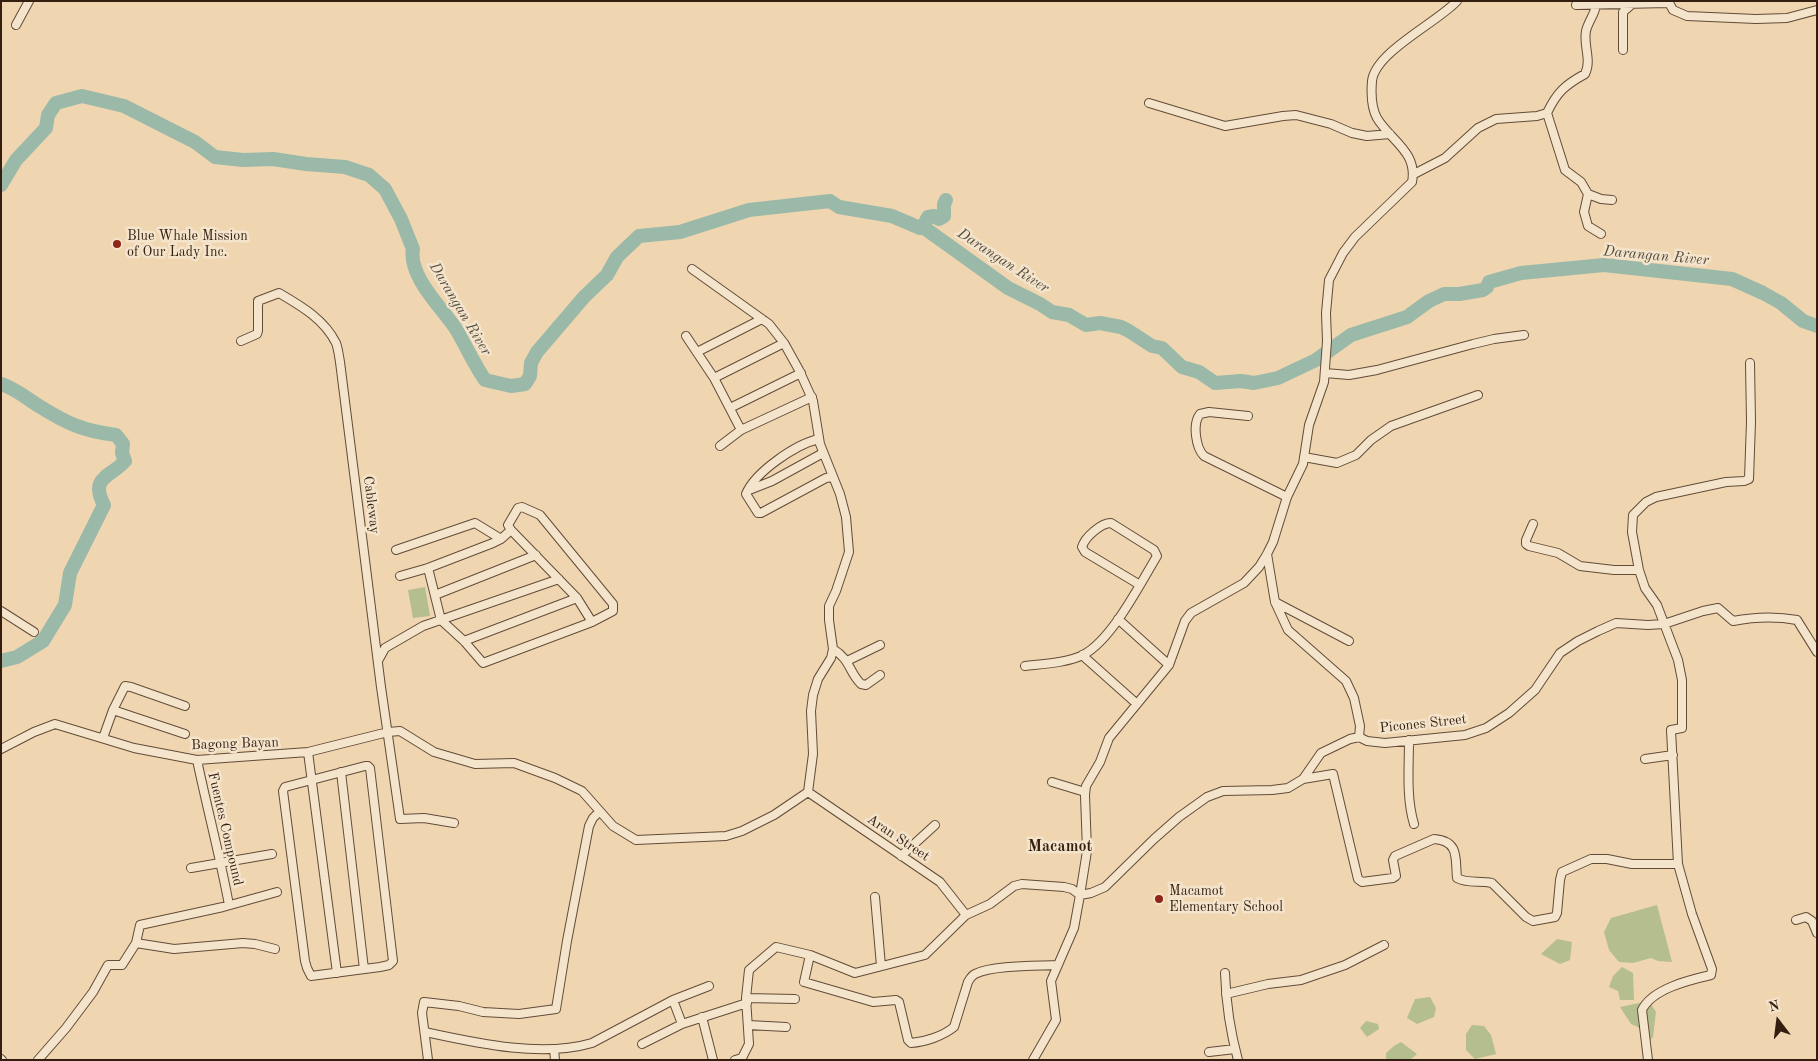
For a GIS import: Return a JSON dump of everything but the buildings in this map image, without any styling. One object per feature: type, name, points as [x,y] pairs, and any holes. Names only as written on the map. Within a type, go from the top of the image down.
[{"type":"street","points":[[16,25],[30,1]]},
{"type":"street","points":[[1033,1060],[1056,1020],[1051,981],[1074,928],[1087,851],[1086,786],[1100,762],[1109,738],[1169,665],[1185,621],[1191,613],[1244,583],[1268,554],[1287,497],[1303,464],[1309,425],[1324,382],[1327,341],[1326,313],[1330,280],[1343,253],[1355,237],[1412,182],[1414,174],[1412,163],[1376,117],[1371,96],[1373,74],[1393,50],[1457,1]]},
{"type":"street","points":[[1576,4],[1668,2],[1673,10],[1687,16],[1756,19],[1787,18],[1817,10]]},
{"type":"street","points":[[1623,50],[1622,12],[1633,4]]},
{"type":"street","points":[[1596,5],[1586,30],[1588,58],[1585,74],[1565,86],[1554,97],[1547,113],[1565,170],[1581,182],[1588,194],[1601,199],[1612,200]]},
{"type":"street","points":[[1150,103],[1225,126],[1296,115],[1331,124],[1352,133],[1367,136],[1390,134]]},
{"type":"street","points":[[1414,174],[1445,158],[1478,128],[1496,119],[1537,116],[1547,113]]},
{"type":"street","points":[[1588,194],[1584,212],[1588,226],[1601,234]]},
{"type":"street","points":[[388,732],[400,731],[434,752],[475,764],[514,763],[582,791],[613,826],[636,840],[726,836],[742,831],[774,815],[808,792],[813,754],[811,711],[813,695],[818,679],[831,658],[829,606],[849,552],[846,518],[819,439],[812,397],[784,343],[762,318],[692,269]]},
{"type":"street","name":"Cableway","points":[[241,341],[257,334],[258,301],[279,293],[306,309],[318,319],[336,344],[340,362],[400,819],[424,818],[454,823]]},
{"type":"street","points":[[697,352],[762,318]]},
{"type":"street","points":[[1325,370],[1349,375],[1377,370],[1473,344],[1524,335]]},
{"type":"street","points":[[686,336],[714,378],[741,430]]},
{"type":"street","points":[[714,378],[784,343]]},
{"type":"street","points":[[1648,1060],[1643,1007],[1655,996],[1679,982],[1711,975],[1712,969],[1692,914],[1678,864],[1671,730],[1682,728],[1682,680],[1678,660],[1657,605],[1645,588],[1639,570],[1632,532],[1632,520],[1633,515],[1646,502],[1656,496],[1726,482],[1744,482],[1749,479],[1751,422],[1750,362]]},
{"type":"street","points":[[730,408],[801,373]]},
{"type":"street","points":[[1304,457],[1336,464],[1356,455],[1371,440],[1392,426],[1478,395]]},
{"type":"street","points":[[720,446],[741,430],[812,397]]},
{"type":"street","points":[[1248,416],[1209,412],[1200,414],[1196,418],[1196,438],[1199,451],[1204,456],[1287,497]]},
{"type":"street","points":[[819,439],[811,440],[774,461],[746,494],[758,512],[761,512],[833,476]]},
{"type":"street","points":[[748,491],[824,453]]},
{"type":"street","points":[[428,568],[441,620],[464,641],[483,663],[592,622],[614,611],[613,604],[540,515],[522,507],[518,508],[508,525],[511,530],[577,598],[592,622]]},
{"type":"street","points":[[396,550],[475,523],[501,539]]},
{"type":"street","points":[[1025,666],[1082,655],[1100,642],[1118,619],[1140,585],[1157,556],[1154,550],[1111,523],[1103,524],[1084,542],[1082,547],[1085,552],[1140,585]]},
{"type":"street","points":[[1533,524],[1526,540],[1526,544],[1529,546],[1558,553],[1580,566],[1614,570],[1639,570]]},
{"type":"street","points":[[400,576],[428,568],[501,539],[511,530]]},
{"type":"street","points":[[1268,554],[1275,602],[1288,630],[1346,682],[1354,698],[1360,726],[1360,737],[1342,742],[1321,753],[1303,779]]},
{"type":"street","points":[[435,595],[536,555]]},
{"type":"street","points":[[378,662],[384,648],[403,636],[441,620],[558,579]]},
{"type":"street","points":[[464,641],[577,598]]},
{"type":"street","points":[[1275,602],[1348,641]]},
{"type":"street","name":"Picones Street","points":[[1360,737],[1367,741],[1385,743],[1464,735],[1486,728],[1509,713],[1535,690],[1560,653],[1598,630],[1616,623],[1664,624],[1718,608],[1733,621],[1766,617],[1797,620],[1817,652]]},
{"type":"street","points":[[1,611],[34,632]]},
{"type":"street","points":[[1118,619],[1169,665]]},
{"type":"street","points":[[847,661],[880,646]]},
{"type":"street","points":[[832,649],[842,654],[856,679],[861,684],[866,685],[880,675]]},
{"type":"street","points":[[1082,655],[1137,704]]},
{"type":"street","points":[[103,738],[124,687],[128,686],[185,706]]},
{"type":"street","points":[[113,710],[185,734]]},
{"type":"street","name":"Bagong Bayan","points":[[1,749],[54,724],[134,748],[197,760],[308,752],[388,732]]},
{"type":"street","points":[[1409,740],[1409,796],[1414,824]]},
{"type":"street","points":[[308,752],[337,973]]},
{"type":"street","points":[[1645,758],[1673,755]]},
{"type":"street","name":"Fuentes Compound","points":[[38,1060],[66,1028],[92,992],[108,965],[122,965],[136,943],[140,925],[229,905],[222,863],[207,810],[197,760]]},
{"type":"street","points":[[366,766],[370,768],[392,947],[392,963],[311,976],[307,968],[283,790],[285,787],[312,780],[366,766]]},
{"type":"street","points":[[341,772],[364,969]]},
{"type":"street","points":[[735,1060],[742,1058],[749,1044],[746,1001],[749,970],[776,948],[810,955],[854,973],[925,955],[966,915],[990,904],[1014,886],[1022,884],[1064,887],[1072,889],[1080,895],[1105,887],[1179,817],[1207,798],[1222,792],[1288,788],[1303,779],[1333,774],[1354,868],[1358,879],[1362,882],[1393,878],[1396,876],[1393,860],[1395,856],[1434,838],[1440,839],[1453,847],[1456,852],[1457,878],[1463,882],[1484,881],[1492,883],[1533,922],[1555,917],[1562,872],[1591,859],[1607,859],[1632,864],[1678,864]]},
{"type":"street","points":[[1052,782],[1085,792]]},
{"type":"street","name":"Aran Street","points":[[808,792],[940,882],[966,915]]},
{"type":"street","points":[[428,1060],[422,1014],[424,1002],[459,1006],[483,1012],[519,1014],[556,1009],[589,826],[599,812]]},
{"type":"street","points":[[901,856],[935,826]]},
{"type":"street","points":[[191,868],[272,854]]},
{"type":"street","points":[[229,905],[277,892]]},
{"type":"street","points":[[875,897],[881,966]]},
{"type":"street","points":[[1796,920],[1806,917],[1812,921],[1817,933]]},
{"type":"street","points":[[136,943],[174,949],[243,943],[275,949]]},
{"type":"street","points":[[1226,994],[1268,984],[1301,980],[1346,965],[1384,945]]},
{"type":"street","points":[[810,955],[804,982],[873,1002],[896,1000],[899,1002],[908,1040],[911,1043],[932,1039],[950,1031],[954,1027],[968,982],[978,972],[992,969],[1058,965]]},
{"type":"street","points":[[1225,973],[1226,994],[1238,1060]]},
{"type":"street","points":[[425,1032],[504,1047],[554,1048],[580,1046],[592,1042],[673,1000],[709,986]]},
{"type":"street","points":[[642,1044],[682,1024],[746,1001],[795,999]]},
{"type":"street","points":[[673,1000],[682,1024]]},
{"type":"street","points":[[702,1017],[712,1060]]},
{"type":"street","points":[[748,1025],[786,1027]]},
{"type":"street","points":[[554,1048],[555,1060]]},
{"type":"street","points":[[1209,1052],[1235,1049]]},
{"type":"green space","points":[[425,587],[430,616],[413,618],[408,590]]},
{"type":"green space","points":[[1657,905],[1672,962],[1658,961],[1651,958],[1633,963],[1619,962],[1609,950],[1604,932],[1611,918]]},
{"type":"green space","points":[[1557,939],[1572,942],[1570,960],[1560,964],[1541,954]]},
{"type":"green space","points":[[1622,967],[1633,973],[1634,1000],[1620,1000],[1618,991],[1609,987],[1613,976]]},
{"type":"green space","points":[[1430,997],[1436,1008],[1434,1017],[1417,1024],[1407,1018],[1415,999]]},
{"type":"green space","points":[[1649,1001],[1656,1012],[1653,1037],[1645,1046],[1642,1041],[1642,1029],[1631,1024],[1620,1007]]},
{"type":"green space","points":[[1366,1021],[1378,1024],[1379,1029],[1367,1037],[1360,1028]]},
{"type":"green space","points":[[1472,1025],[1484,1026],[1491,1035],[1496,1054],[1475,1059],[1466,1050],[1466,1034]]},
{"type":"green space","points":[[1401,1042],[1417,1054],[1410,1060],[1386,1060],[1386,1053]]},
{"type":"waterway","name":"Darangan River","points":[[1,185],[16,160],[46,128],[48,115],[56,103],[82,96],[124,106],[195,142],[215,157],[243,160],[273,159],[345,167],[369,175],[385,189],[401,219],[413,249],[413,259],[421,281],[456,329],[485,380],[511,386],[525,384],[530,376],[531,363],[537,352],[584,297],[607,275],[617,257],[639,236],[680,232],[749,210],[830,201],[839,207],[892,216],[920,228],[923,227],[928,217],[934,216],[939,219],[944,216],[946,200]]},
{"type":"waterway","name":"Darangan River","points":[[923,227],[1008,288],[1052,312],[1069,315],[1086,325],[1100,323],[1121,327],[1152,346],[1162,348],[1182,367],[1199,372],[1215,383],[1241,381],[1254,383],[1278,378],[1316,360],[1351,335],[1407,317],[1429,301],[1444,294],[1459,294],[1483,290],[1489,282],[1521,273],[1604,265],[1732,279],[1763,293],[1781,303],[1803,321],[1817,326]]},
{"type":"waterway","name":"Darangan River","points":[[1,384],[67,422],[84,429],[116,435],[123,444],[122,453],[125,461],[100,483],[100,496],[104,505],[70,573],[65,605],[43,641],[17,657],[1,661]]},
{"type":"place","name":"Blue Whale Mission of Our Lady Inc.","points":[[117,244]]},
{"type":"place","name":"Macamot Elementary School","points":[[1159,899]]},
{"type":"district","name":"Macamot","points":[[1060,847]]}]
